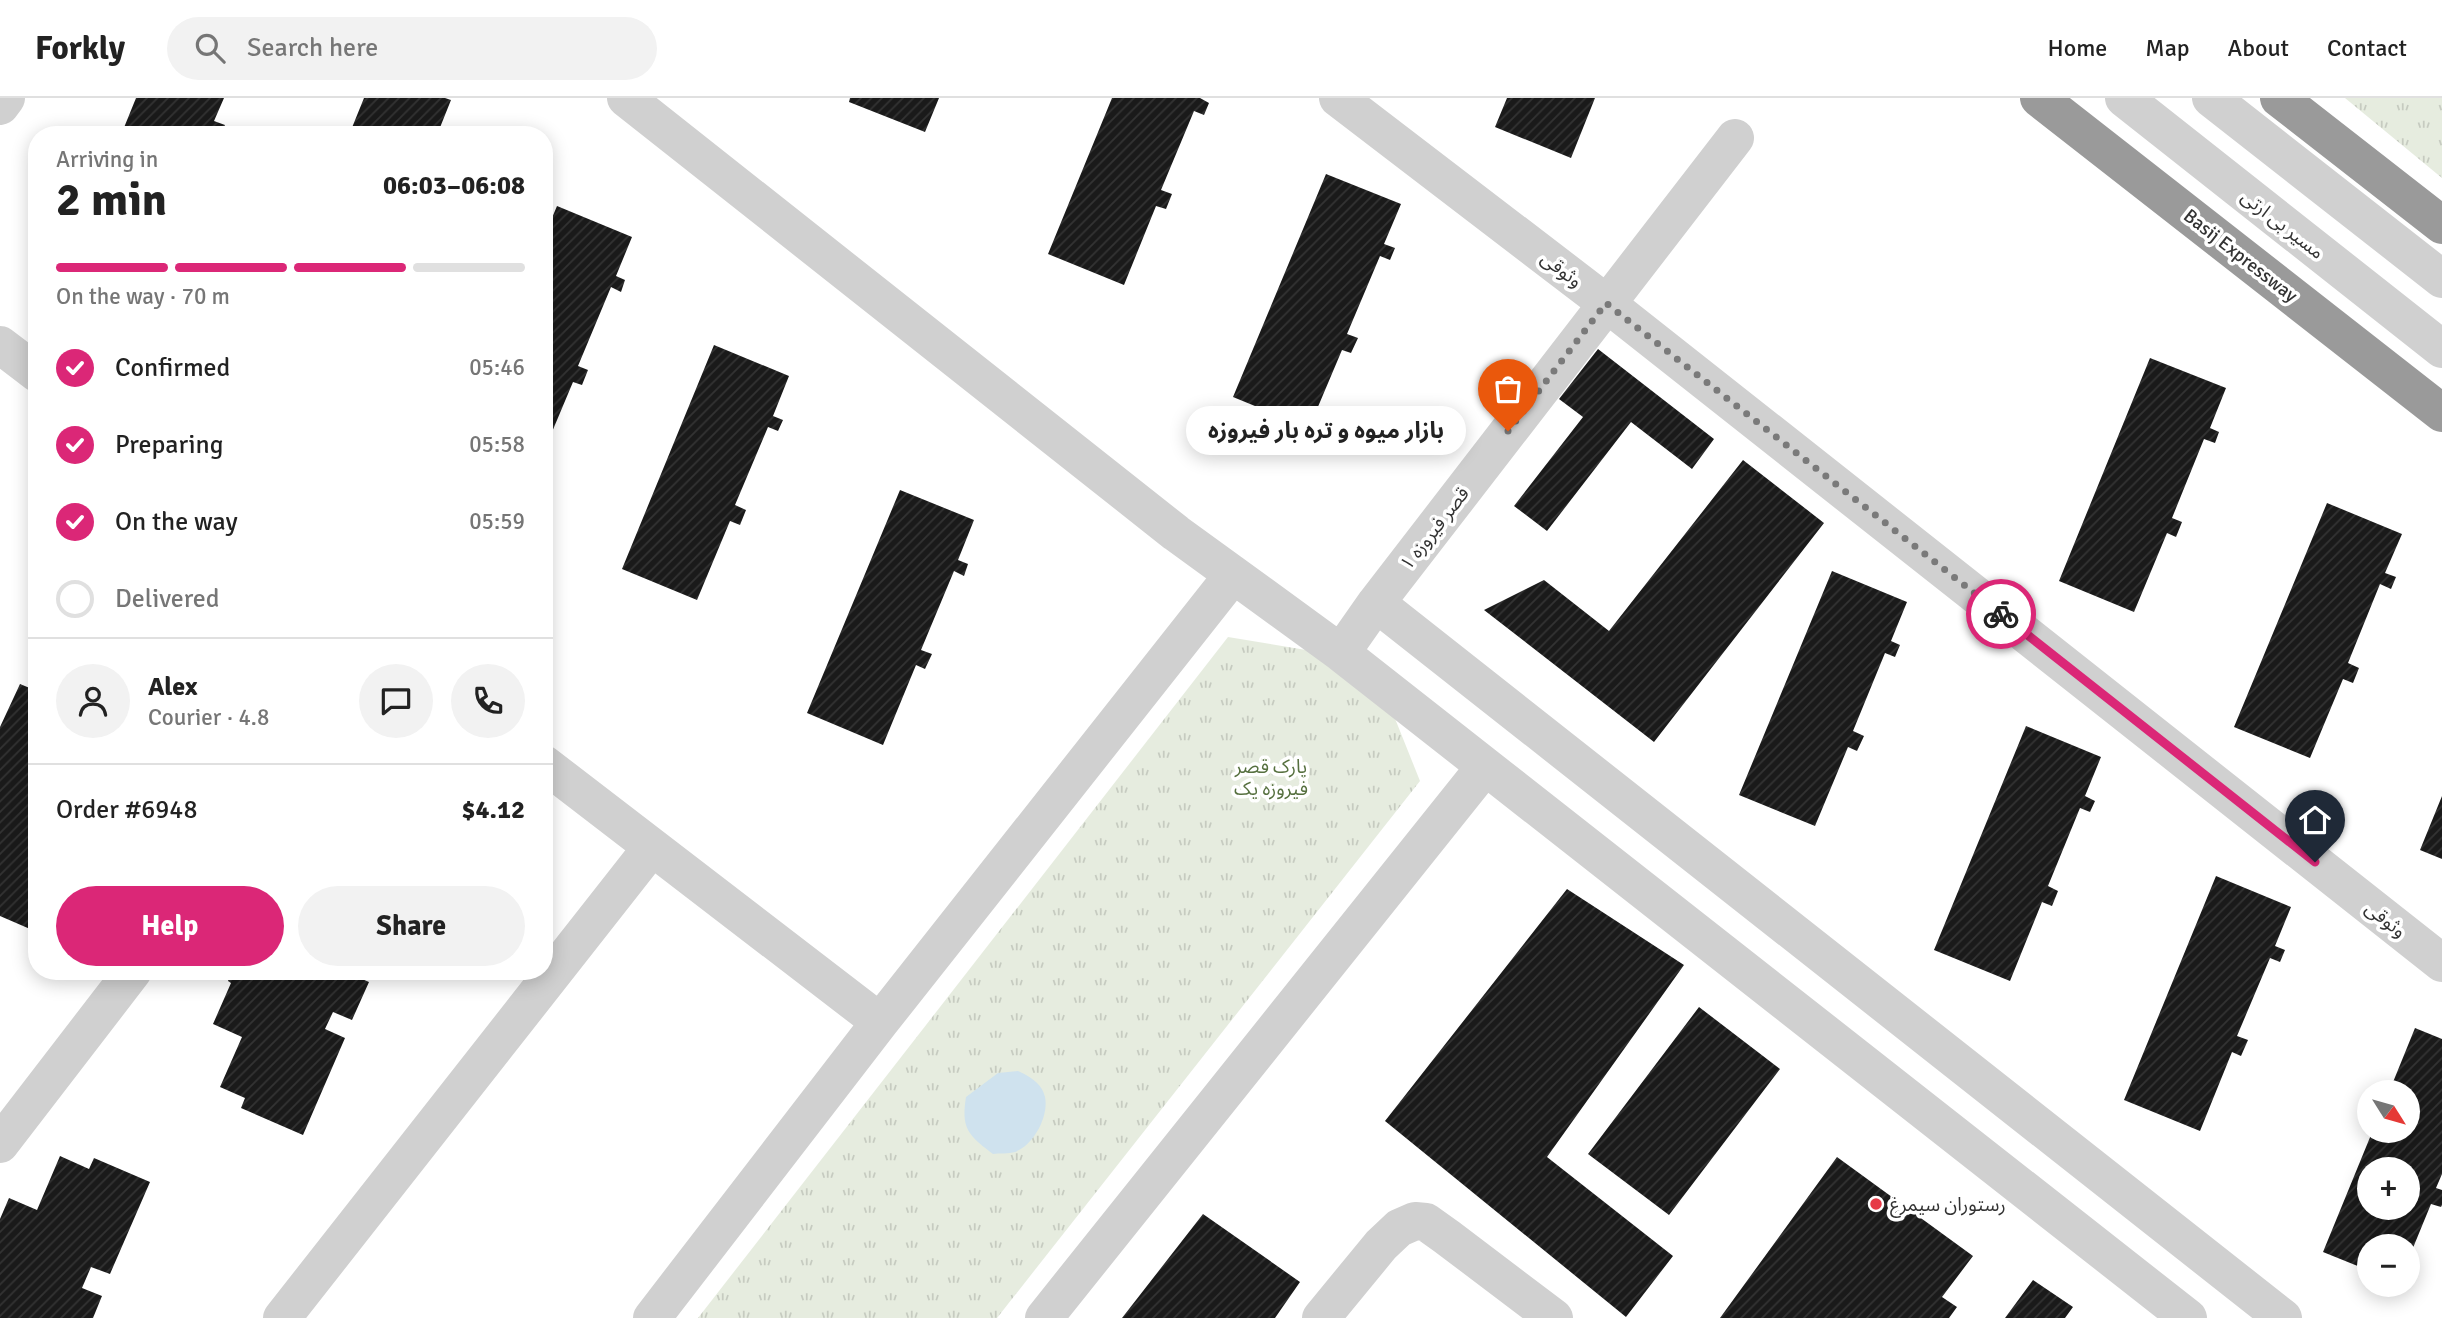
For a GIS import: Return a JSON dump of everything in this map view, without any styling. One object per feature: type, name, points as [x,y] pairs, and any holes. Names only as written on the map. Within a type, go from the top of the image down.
[{"type":"highway","name":"Basij Expressway","points":[[2039,98],[2442,413]]},
{"type":"highway","points":[[2279,98],[2442,225]]},
{"type":"street","points":[[0,106],[6,98]]},
{"type":"street","points":[[626,98],[1176,533],[1341,653],[2188,1318]]},
{"type":"street","name":"وثوقی","points":[[1338,98],[1606,303],[2442,963]]},
{"type":"street","name":"مسیر بی ارتی","points":[[2124,98],[2442,349]]},
{"type":"street","points":[[2211,98],[2442,279]]},
{"type":"street","name":"قصر فیروزه ۱","points":[[1341,653],[1376,603],[1735,138]]},
{"type":"street","points":[[0,345],[28,366]]},
{"type":"street","points":[[652,1318],[880,1022],[1233,575]]},
{"type":"street","points":[[1376,603],[2283,1318]]},
{"type":"street","points":[[1044,1318],[1485,768]]},
{"type":"street","points":[[553,771],[880,1022]]},
{"type":"street","points":[[553,973],[652,847]]},
{"type":"street","points":[[2,1136],[126,980]]},
{"type":"street","points":[[282,1318],[548,980]]},
{"type":"street","points":[[1321,1318],[1381,1245],[1399,1228],[1415,1221],[1426,1222],[1554,1318]]},
{"type":"green space","points":[[2345,98],[2442,98],[2442,178]]},
{"type":"green space","name":"پارک قصر فیروزه یک","points":[[1228,637],[1372,661],[1420,781],[997,1318],[698,1318]]},
{"type":"water","points":[[1018,1071],[1041,1088],[1045,1097],[1045,1113],[1034,1137],[1022,1148],[1013,1153],[993,1154],[968,1130],[965,1117],[966,1097],[998,1073]]},
{"type":"building","points":[[136,98],[224,98],[214,121],[225,126],[125,126]]},
{"type":"building","points":[[364,98],[451,100],[441,126],[353,126]]},
{"type":"building","points":[[850,98],[939,98],[925,132],[849,102]]},
{"type":"building","points":[[1112,98],[1200,98],[1209,103],[1204,115],[1194,111],[1161,190],[1172,194],[1166,209],[1156,206],[1124,285],[1048,254]]},
{"type":"building","points":[[1507,98],[1595,98],[1571,158],[1495,127]]},
{"type":"building","points":[[1326,174],[1401,204],[1384,244],[1395,248],[1390,260],[1380,256],[1347,334],[1358,338],[1351,353],[1342,350],[1309,428],[1233,397]]},
{"type":"building","points":[[557,206],[632,237],[616,276],[625,280],[621,292],[611,287],[578,366],[588,370],[582,385],[573,382],[553,430],[553,216]]},
{"type":"building","points":[[714,345],[789,376],[773,416],[783,420],[778,431],[768,427],[735,505],[746,510],[740,525],[730,521],[697,600],[622,569]]},
{"type":"building","points":[[1598,349],[1714,439],[1692,469],[1631,422],[1547,531],[1514,506],[1583,417],[1559,399]]},
{"type":"building","points":[[2150,358],[2226,388],[2210,428],[2219,432],[2215,443],[2204,439],[2172,518],[2182,522],[2176,537],[2167,533],[2134,612],[2059,581]]},
{"type":"building","points":[[1743,460],[1824,523],[1654,742],[1484,610],[1544,580],[1609,631]]},
{"type":"building","points":[[900,490],[974,520],[958,560],[968,564],[964,576],[954,571],[921,650],[932,654],[925,669],[916,665],[883,745],[807,713]]},
{"type":"building","points":[[2327,503],[2402,534],[2385,573],[2396,577],[2391,589],[2380,584],[2348,663],[2359,668],[2353,683],[2343,679],[2310,758],[2234,727]]},
{"type":"building","points":[[1832,571],[1907,602],[1891,641],[1900,645],[1895,657],[1885,653],[1853,731],[1864,736],[1857,751],[1848,747],[1815,826],[1739,795]]},
{"type":"building","points":[[20,684],[28,687],[28,928],[0,916],[0,727]]},
{"type":"building","points":[[2026,726],[2101,757],[2085,796],[2095,801],[2090,812],[2080,808],[2048,886],[2058,891],[2052,906],[2042,902],[2010,981],[1934,950]]},
{"type":"building","points":[[2442,796],[2442,859],[2420,850]]},
{"type":"building","points":[[2216,876],[2291,907],[2275,946],[2285,950],[2280,962],[2270,958],[2237,1036],[2248,1040],[2241,1056],[2232,1052],[2200,1131],[2124,1100]]},
{"type":"building","points":[[1567,889],[1684,965],[1547,1157],[1673,1256],[1626,1317],[1385,1121]]},
{"type":"building","points":[[228,981],[369,982],[352,1020],[333,1012],[325,1029],[345,1038],[303,1135],[241,1108],[245,1098],[220,1087],[242,1037],[213,1024],[231,983]]},
{"type":"building","points":[[1699,1007],[1780,1069],[1669,1215],[1588,1154]]},
{"type":"building","points":[[2415,1028],[2442,1039],[2442,1174],[2436,1188],[2442,1190],[2442,1205],[2431,1204],[2419,1234],[2357,1234],[2357,1266],[2323,1252],[2357,1169],[2357,1220],[2420,1220],[2420,1157],[2362,1157],[2368,1143],[2420,1143],[2420,1080],[2394,1080]]},
{"type":"building","points":[[60,1156],[89,1169],[94,1158],[150,1182],[110,1274],[91,1267],[82,1288],[102,1296],[93,1318],[0,1318],[0,1219],[9,1198],[37,1210]]},
{"type":"building","points":[[1837,1157],[1973,1256],[1942,1297],[1957,1307],[1949,1318],[1720,1318]]},
{"type":"building","points":[[1203,1214],[1300,1282],[1275,1318],[1122,1318]]},
{"type":"building","points":[[2033,1280],[2073,1307],[2065,1318],[2005,1318]]},
{"type":"way so far","points":[[1508,431],[1606,303],[2001,614]]},
{"type":"place","name":"بازار میوه و تره بار فیروزه","points":[[1508,431]]},
{"type":"place","name":"رستوران سیمرغ","points":[[1876,1204]]},
{"type":"route","points":[[2001,614],[2315,862]]}]
